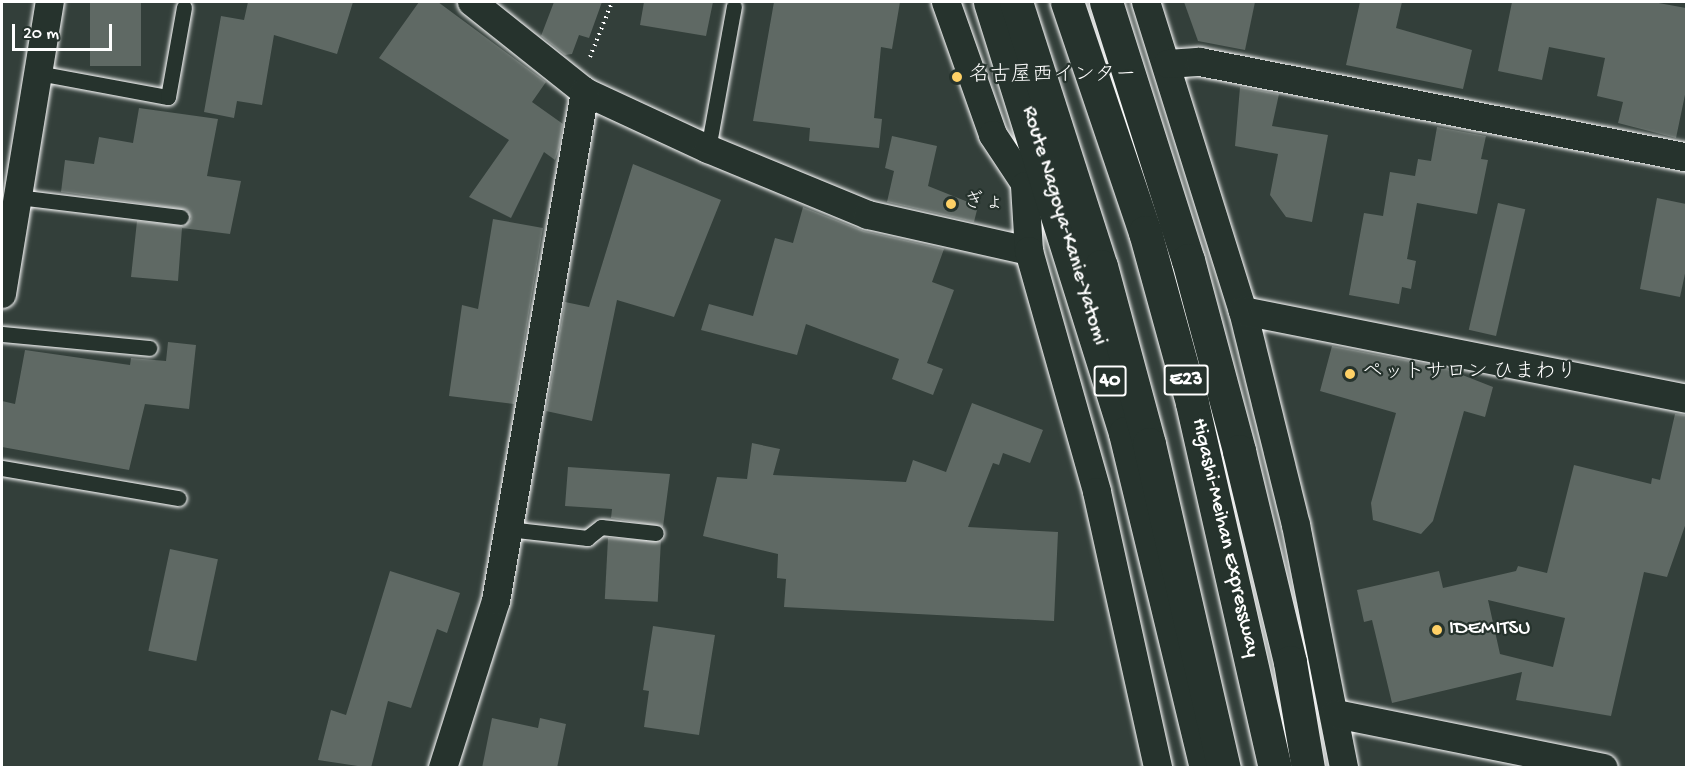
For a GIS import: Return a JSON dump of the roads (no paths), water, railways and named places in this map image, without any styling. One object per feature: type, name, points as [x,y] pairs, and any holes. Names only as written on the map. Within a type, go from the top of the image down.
[{"type":"main road","name":"Route Nagoya-Kanie-Yatomi","points":[[990,2],[1071,248],[1125,433],[1208,768]]},
{"type":"main road","name":"E23","points":[[1016,2],[1101,266],[1181,569],[1224,768]]},
{"type":"main road","name":"Higashi-Meihan Expressway","points":[[1067,2],[1145,232],[1192,403],[1275,768]]},
{"type":"main road","points":[[1090,2],[1118,80],[1215,412],[1296,768]]},
{"type":"main road","points":[[1106,2],[1188,260],[1290,663],[1308,768]]},
{"type":"main road","points":[[1181,569],[1208,768]]},
{"type":"street","points":[[2,294],[50,2]]},
{"type":"street","points":[[472,2],[585,92],[708,149],[868,216],[1029,251]]},
{"type":"street","points":[[946,2],[993,135],[1025,186],[1071,248]]},
{"type":"street","points":[[959,2],[963,45]]},
{"type":"street","points":[[1146,2],[1168,64],[1243,311],[1336,714],[1344,768]]},
{"type":"street","points":[[1168,64],[1200,62],[1686,157]]},
{"type":"street","points":[[443,768],[496,601],[585,92]]},
{"type":"street","points":[[1025,186],[1029,251],[1097,492],[1158,768]]},
{"type":"street","points":[[1243,311],[1686,399]]},
{"type":"street","points":[[1336,714],[1604,768]]},
{"type":"lane","points":[[708,149],[734,6]]},
{"type":"lane","points":[[38,74],[168,97],[184,7]]},
{"type":"lane","points":[[18,197],[181,217]]},
{"type":"lane","points":[[2,334],[149,348]]},
{"type":"lane","points":[[2,468],[178,498]]},
{"type":"lane","points":[[508,529],[587,538],[601,526],[656,533]]},
{"type":"place","name":"名古屋西インター","points":[[957,77]]},
{"type":"place","name":"ぎょ","points":[[951,204]]},
{"type":"place","name":"ペットサロン ひまわり","points":[[1350,374]]},
{"type":"place","name":"IDEMITSU","points":[[1437,630]]}]
